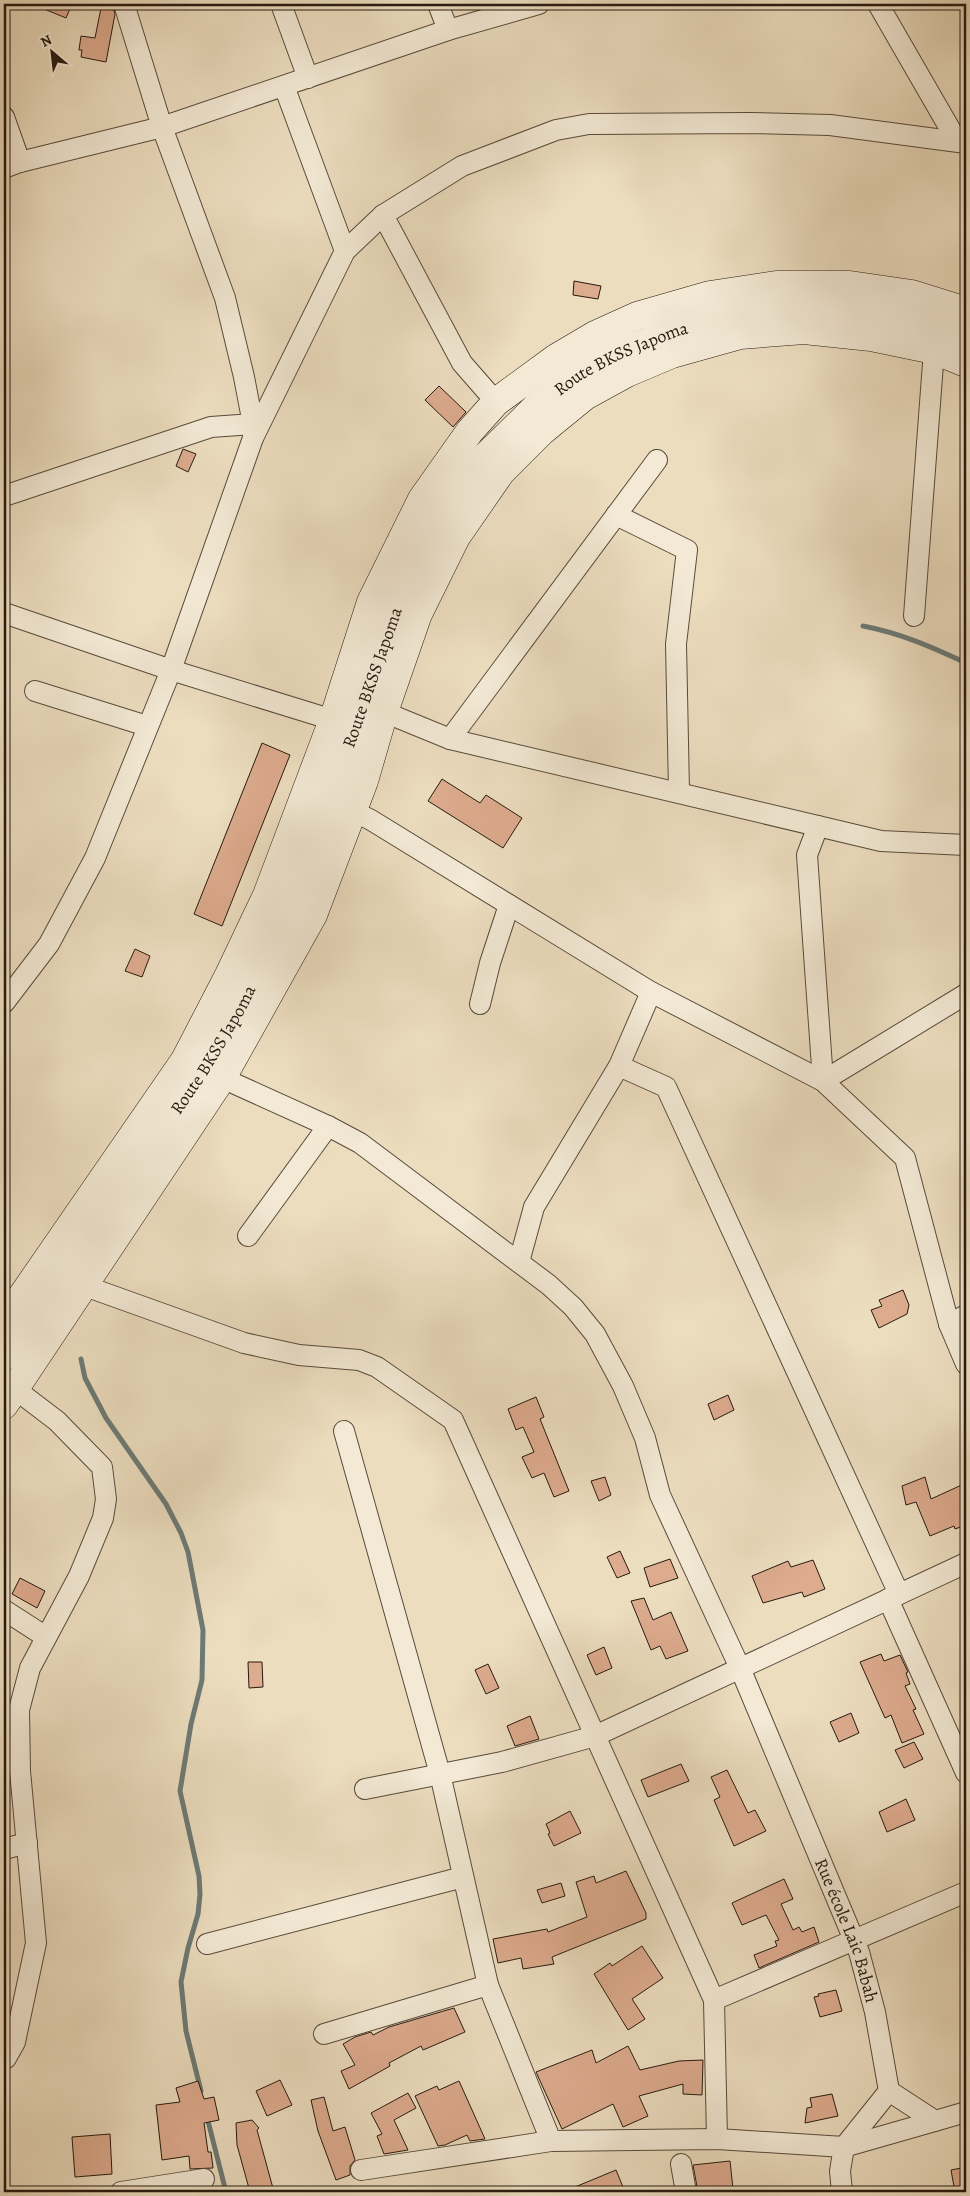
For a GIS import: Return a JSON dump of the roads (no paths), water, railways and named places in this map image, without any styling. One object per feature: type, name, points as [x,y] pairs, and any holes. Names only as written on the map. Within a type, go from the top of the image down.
[{"type":"main road","points":[[4,1322],[185,1060],[228,977],[267,895],[333,720],[371,602],[422,499],[470,431],[496,402],[556,358],[595,335],[637,316],[710,295],[776,285],[850,285],[912,294],[966,311]]},
{"type":"main road","name":"Route BKSS Japoma","points":[[4,1357],[200,1074],[240,1008],[274,939],[311,852],[401,595],[438,520],[480,462],[536,407],[578,375],[617,354],[677,330],[742,315],[821,308],[916,321],[966,339]]},
{"type":"main road","points":[[9,1397],[85,1286],[222,1078],[313,914],[364,781],[384,712],[418,614],[456,537],[501,472],[541,432],[585,396],[627,373],[672,354],[740,335],[804,330],[871,337],[934,350],[966,363]]},
{"type":"street","points":[[124,4],[162,127],[225,298],[253,431]]},
{"type":"street","points":[[281,4],[308,78]]},
{"type":"street","points":[[438,4],[448,30]]},
{"type":"street","points":[[4,117],[12,165],[162,127],[448,30],[539,4]]},
{"type":"street","points":[[878,4],[962,142]]},
{"type":"street","points":[[284,86],[345,252]]},
{"type":"street","points":[[4,1003],[49,944],[95,858],[171,670],[253,431],[345,252],[383,215],[462,166],[556,130],[589,124],[749,123],[830,125],[962,142]]},
{"type":"street","points":[[383,215],[462,363],[496,402]]},
{"type":"street","points":[[914,616],[934,350]]},
{"type":"street","points":[[4,496],[211,426],[253,431]]},
{"type":"street","points":[[450,739],[657,460]]},
{"type":"street","points":[[616,514],[687,550],[676,644],[679,792]]},
{"type":"street","points":[[4,613],[171,670],[333,720]]},
{"type":"street","points":[[35,691],[147,726]]},
{"type":"street","points":[[384,712],[450,739],[679,792],[881,842],[966,845]]},
{"type":"street","points":[[352,811],[371,820],[651,992],[823,1081],[905,1158],[958,1319],[966,1364]]},
{"type":"street","points":[[818,826],[807,855],[823,1081]]},
{"type":"street","points":[[480,1004],[490,963],[509,905]]},
{"type":"street","points":[[519,1262],[534,1207],[618,1066],[651,992]]},
{"type":"street","points":[[823,1081],[966,994]]},
{"type":"street","points":[[618,1066],[666,1087],[894,1597],[966,1773]]},
{"type":"street","name":"Rue école Laic Babah","points":[[222,1078],[328,1126],[360,1143],[519,1262],[567,1302],[595,1334],[623,1386],[645,1438],[660,1495],[740,1668],[860,1952],[875,2012],[888,2091]]},
{"type":"street","points":[[248,1236],[328,1126]]},
{"type":"street","points":[[85,1286],[244,1343],[299,1355],[359,1360],[377,1367],[453,1420],[714,2000],[717,2139]]},
{"type":"street","points":[[4,2058],[6,2058],[15,2042],[36,1943],[20,1771],[19,1710],[30,1668],[79,1576],[103,1518],[106,1499],[106,1484],[102,1467],[84,1447],[57,1421],[9,1397]]},
{"type":"street","points":[[344,1431],[440,1774],[488,1985],[550,2141]]},
{"type":"street","points":[[365,1789],[502,1762],[595,1736],[966,1563]]},
{"type":"street","points":[[4,1610],[46,1637]]},
{"type":"street","points":[[4,1849],[28,1843]]},
{"type":"street","points":[[207,1944],[463,1877]]},
{"type":"street","points":[[714,2000],[966,1892]]},
{"type":"street","points":[[324,2034],[488,1985]]},
{"type":"street","points":[[842,2192],[840,2171],[844,2147],[888,2091],[935,2121]]},
{"type":"street","points":[[361,2170],[550,2141],[717,2139],[844,2147],[966,2112]]},
{"type":"street","points":[[681,2164],[686,2192]]},
{"type":"street","points":[[122,2192],[204,2178]]},
{"type":"waterway","points":[[863,626],[890,632],[916,641],[966,663]]},
{"type":"waterway","points":[[81,1359],[85,1378],[106,1418],[166,1504],[181,1533],[188,1552],[203,1630],[202,1680],[191,1724],[180,1791],[199,1876],[198,1914],[181,1982],[186,2031],[201,2091]]},
{"type":"waterway","points":[[207,2117],[226,2192]]}]
